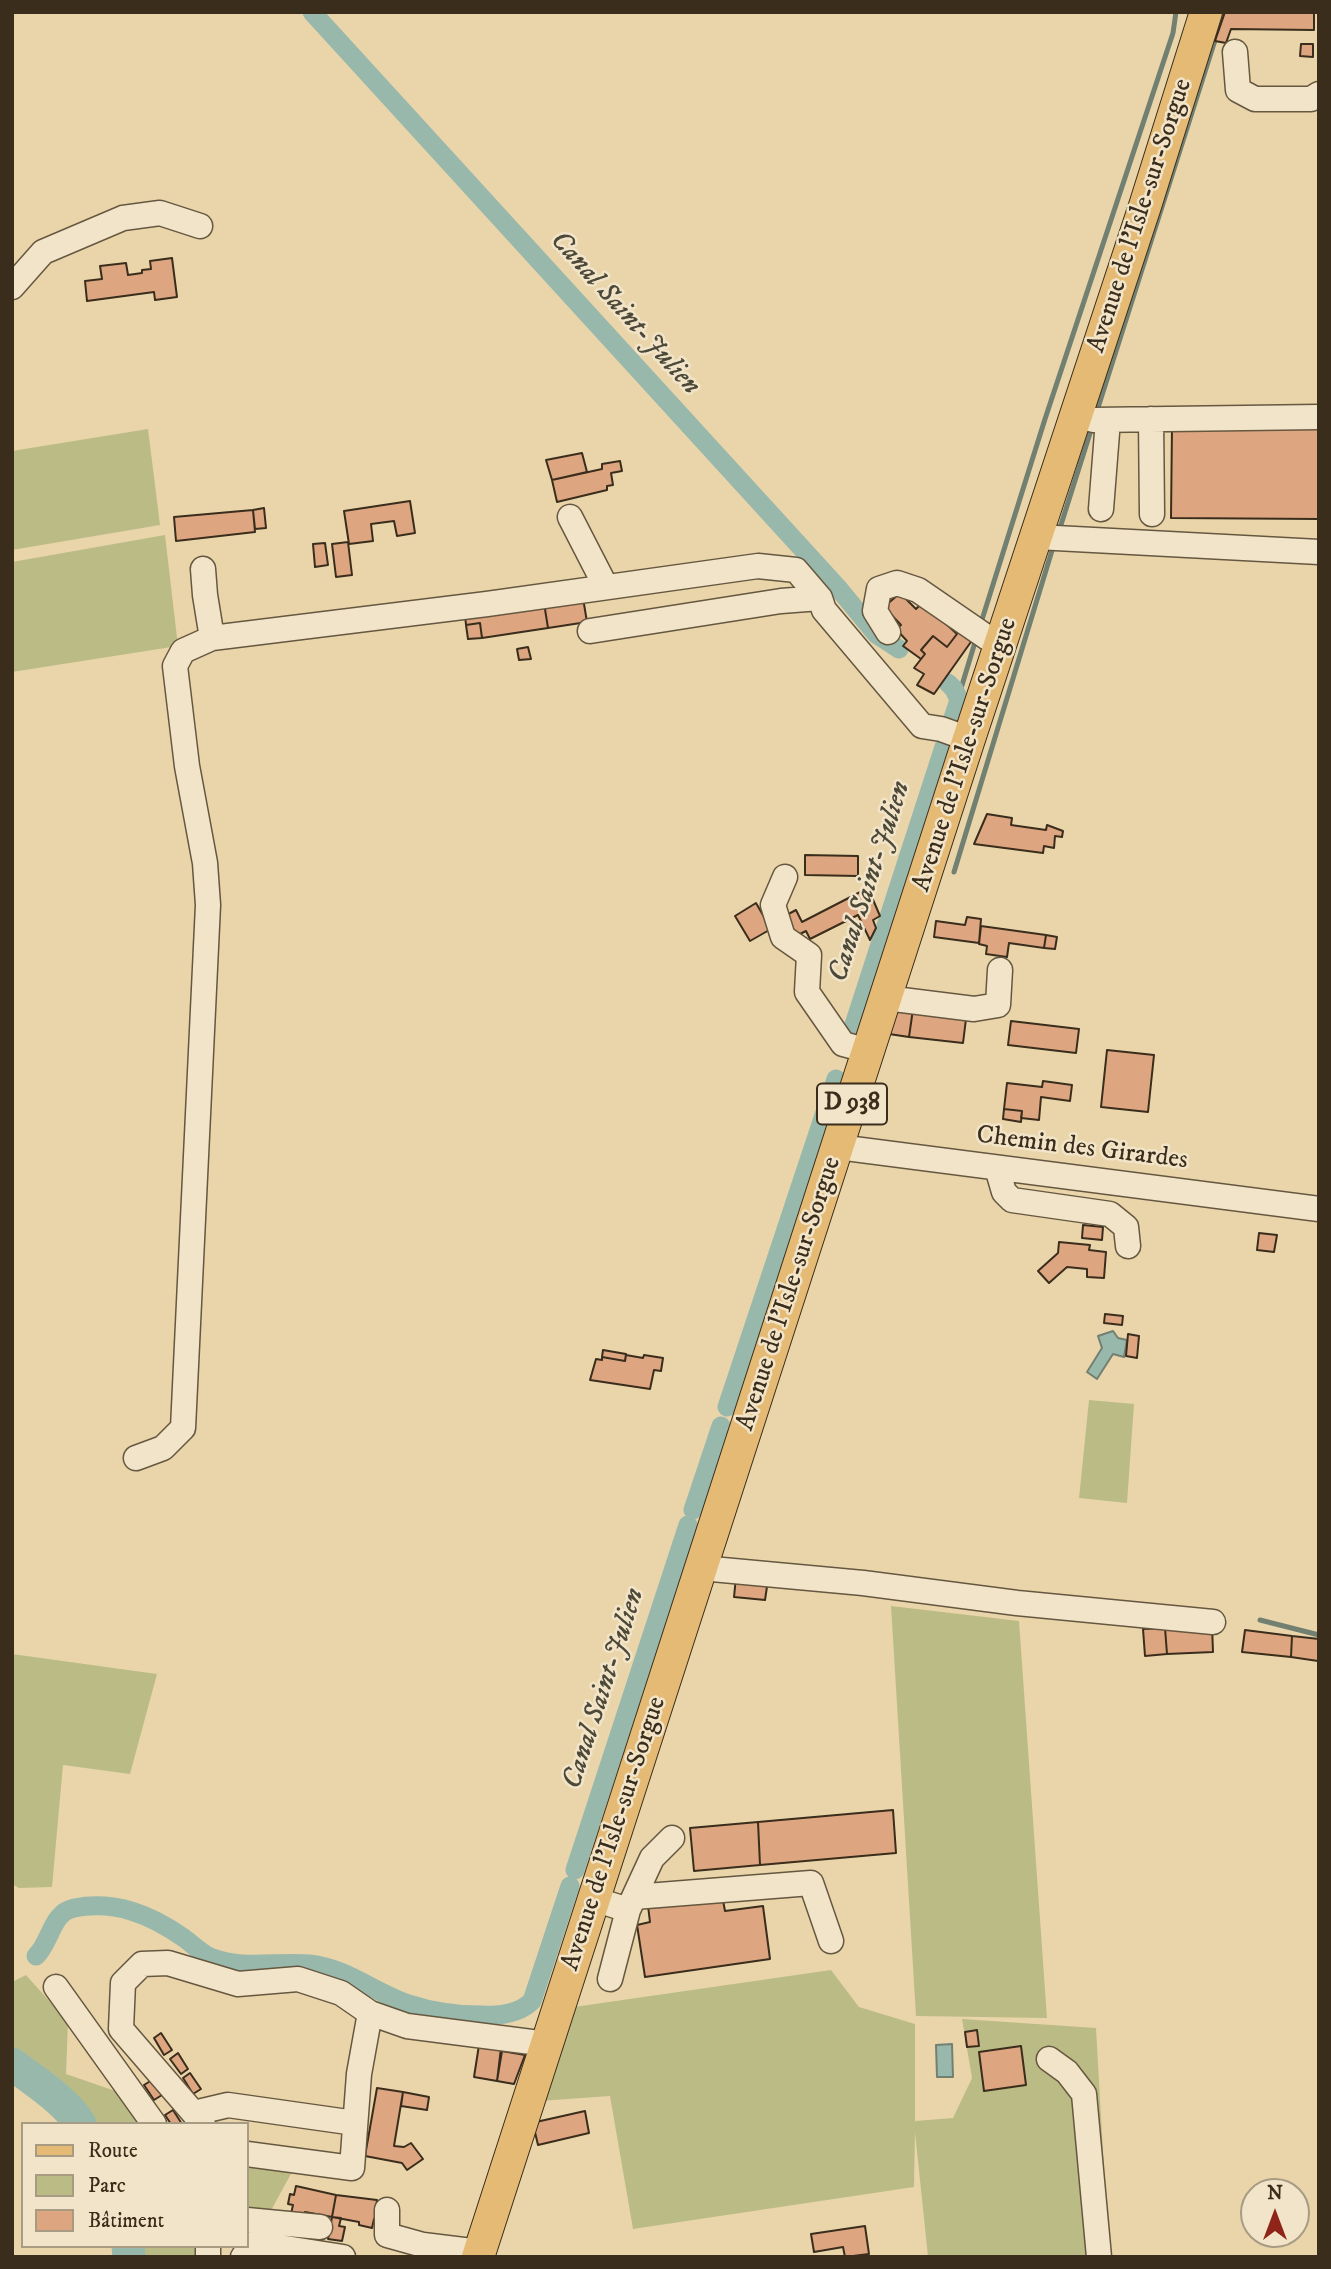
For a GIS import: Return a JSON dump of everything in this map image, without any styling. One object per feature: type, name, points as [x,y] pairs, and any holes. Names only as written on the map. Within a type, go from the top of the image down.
[{"type":"main road","name":"Avenue de l'Isle-sur-Sorgue","points":[[479,2255],[1206,12]]},
{"type":"street","points":[[1234,52],[1238,90],[1255,99],[1311,99],[1319,94]]},
{"type":"street","points":[[12,287],[43,252],[123,218],[160,213],[200,226]]},
{"type":"street","points":[[1076,416],[1108,420],[1319,417]]},
{"type":"street","points":[[1151,419],[1152,514]]},
{"type":"street","points":[[1101,509],[1108,420]]},
{"type":"street","points":[[570,517],[606,587]]},
{"type":"street","points":[[1037,537],[1319,552]]},
{"type":"street","points":[[136,1458],[163,1448],[183,1428],[208,905],[205,863],[187,766],[175,666],[184,651],[212,638],[758,566],[796,570],[820,598],[824,610],[922,726],[970,739]]},
{"type":"street","points":[[204,569],[212,638]]},
{"type":"street","points":[[888,632],[875,611],[879,589],[897,583],[918,590],[1001,647]]},
{"type":"street","points":[[590,631],[781,601],[820,598]]},
{"type":"street","points":[[785,877],[773,905],[783,937],[809,955],[807,992],[843,1044],[869,1051]]},
{"type":"street","points":[[886,998],[974,1009],[998,1005],[1000,970]]},
{"type":"street","name":"Chemin des Girardes","points":[[838,1147],[1319,1209]]},
{"type":"street","points":[[997,1168],[1004,1192],[1012,1200],[1110,1214],[1126,1227],[1128,1246]]},
{"type":"street","points":[[701,1568],[1213,1622]]},
{"type":"street","points":[[610,1979],[631,1903],[652,1858],[672,1838]]},
{"type":"street","points":[[594,1899],[631,1903],[811,1882],[831,1941]]},
{"type":"street","points":[[355,2123],[229,2105],[199,2119],[121,2029],[123,1983],[142,1964],[168,1963],[238,1984],[298,1979],[341,1993],[370,2013],[407,2026],[547,2044]]},
{"type":"street","points":[[55,1987],[153,2122]]},
{"type":"street","points":[[248,2154],[352,2168],[359,2074],[370,2013]]},
{"type":"street","points":[[1049,2059],[1067,2072],[1083,2094],[1099,2257]]},
{"type":"street","points":[[387,2210],[387,2235],[423,2245],[479,2255]]},
{"type":"street","points":[[248,2220],[320,2227]]},
{"type":"street","points":[[243,2257],[254,2244],[343,2257]]},
{"type":"green space","points":[[148,429],[160,525],[12,550],[12,451]]},
{"type":"green space","points":[[165,535],[178,646],[12,672],[12,562]]},
{"type":"green space","points":[[1089,1400],[1134,1404],[1127,1503],[1079,1498]]},
{"type":"green space","points":[[891,1606],[1019,1621],[1047,2018],[916,2016]]},
{"type":"green space","points":[[12,1654],[157,1674],[130,1774],[63,1765],[52,1887],[19,1888],[12,1884]]},
{"type":"green space","points":[[831,1970],[859,2007],[915,2024],[915,2121],[953,2118],[972,2078],[962,2019],[1096,2028],[1109,2257],[928,2257],[915,2132],[914,2187],[633,2229],[610,2096],[540,2101],[574,2007]]},
{"type":"green space","points":[[26,1975],[68,2022],[66,2074],[124,2094],[143,2122],[87,2122],[64,2091],[12,2052],[12,1982]]},
{"type":"green space","points":[[248,2166],[292,2172],[268,2216],[248,2214]]},
{"type":"green space","points":[[135,2248],[198,2248],[198,2257],[136,2257]]},
{"type":"shaded area","points":[[1113,1331],[1118,1338],[1127,1340],[1124,1357],[1113,1354],[1097,1379],[1087,1372],[1102,1348],[1098,1336]]},
{"type":"shaded area","points":[[952,2044],[953,2077],[937,2077],[936,2045]]},
{"type":"building","points":[[1225,12],[1314,12],[1314,30],[1231,29],[1226,43],[1215,41]]},
{"type":"building","points":[[1301,44],[1313,44],[1313,57],[1300,56]]},
{"type":"building","points":[[172,258],[177,297],[155,300],[154,292],[87,301],[85,281],[102,279],[100,266],[126,263],[128,275],[151,269],[150,261]]},
{"type":"building","points":[[1172,425],[1319,426],[1319,519],[1171,518]]},
{"type":"building","points":[[582,453],[587,472],[552,480],[546,460]]},
{"type":"building","points":[[620,461],[622,471],[611,473],[613,485],[607,486],[607,490],[557,502],[552,480],[602,469],[602,464]]},
{"type":"building","points":[[410,501],[415,533],[397,536],[394,521],[371,524],[373,541],[349,544],[344,511]]},
{"type":"building","points":[[264,508],[266,528],[255,529],[253,510]]},
{"type":"building","points":[[253,510],[255,532],[176,541],[174,517]]},
{"type":"building","points":[[348,542],[352,575],[336,577],[332,544]]},
{"type":"building","points":[[325,543],[328,565],[315,567],[313,544]]},
{"type":"building","points":[[900,593],[916,609],[923,602],[957,634],[947,647],[933,636],[921,650],[925,654],[921,659],[903,646],[907,641],[896,629],[901,625],[884,607]]},
{"type":"building","points":[[583,598],[587,622],[548,628],[544,603]]},
{"type":"building","points":[[544,603],[548,628],[482,638],[480,623],[466,625],[465,615]]},
{"type":"building","points":[[944,622],[973,639],[934,694],[917,685],[924,674],[914,668],[925,654],[921,650],[933,636],[947,647],[957,634]]},
{"type":"building","points":[[480,623],[482,638],[468,639],[466,625]]},
{"type":"building","points":[[528,647],[531,659],[519,660],[517,649]]},
{"type":"building","points":[[987,814],[1012,818],[1011,825],[1046,830],[1047,825],[1063,831],[1062,837],[1055,836],[1054,848],[1044,846],[1043,853],[974,844]]},
{"type":"building","points":[[805,855],[858,856],[858,876],[805,875]]},
{"type":"building","points":[[868,888],[880,916],[873,920],[876,928],[870,940],[858,915],[810,939],[806,931],[792,938],[781,918],[796,910],[802,922]]},
{"type":"building","points":[[756,903],[771,929],[750,941],[735,916]]},
{"type":"building","points":[[967,917],[981,919],[979,943],[934,937],[936,921],[965,925]]},
{"type":"building","points":[[981,926],[1046,935],[1044,948],[1009,943],[1007,957],[986,954],[987,946],[979,944]]},
{"type":"building","points":[[1046,935],[1057,937],[1055,949],[1044,948]]},
{"type":"building","points":[[898,1007],[913,1009],[909,1037],[889,1034]]},
{"type":"building","points":[[913,1009],[966,1019],[963,1043],[909,1037]]},
{"type":"building","points":[[1011,1021],[1079,1029],[1076,1053],[1008,1045]]},
{"type":"building","points":[[1107,1050],[1154,1055],[1148,1112],[1101,1107]]},
{"type":"building","points":[[1043,1081],[1072,1085],[1070,1101],[1041,1097],[1039,1120],[1021,1118],[1022,1111],[1004,1109],[1007,1083],[1042,1087]]},
{"type":"building","points":[[1004,1109],[1022,1111],[1021,1122],[1003,1119]]},
{"type":"building","points":[[1083,1225],[1103,1227],[1102,1240],[1082,1238]]},
{"type":"building","points":[[1259,1233],[1277,1235],[1274,1252],[1257,1250]]},
{"type":"building","points":[[1059,1242],[1090,1245],[1089,1250],[1106,1252],[1104,1278],[1087,1277],[1087,1269],[1067,1267],[1049,1283],[1038,1271],[1058,1253]]},
{"type":"building","points":[[1105,1314],[1123,1316],[1122,1325],[1104,1323]]},
{"type":"building","points":[[1128,1334],[1139,1336],[1137,1358],[1126,1356]]},
{"type":"building","points":[[603,1350],[626,1354],[625,1361],[602,1357]]},
{"type":"building","points":[[626,1355],[663,1358],[661,1371],[654,1370],[650,1389],[590,1380],[596,1359],[602,1360],[602,1357],[625,1361]]},
{"type":"building","points":[[736,1577],[768,1580],[765,1600],[734,1597]]},
{"type":"building","points":[[1212,1626],[1213,1652],[1167,1654],[1165,1628]]},
{"type":"building","points":[[1165,1628],[1167,1654],[1145,1656],[1143,1629]]},
{"type":"building","points":[[1245,1630],[1292,1636],[1291,1657],[1242,1652]]},
{"type":"building","points":[[1292,1636],[1319,1639],[1318,1661],[1291,1657]]},
{"type":"building","points":[[893,1810],[896,1853],[760,1865],[758,1822]]},
{"type":"building","points":[[758,1822],[760,1865],[694,1871],[690,1828]]},
{"type":"building","points":[[722,1895],[725,1911],[763,1906],[770,1959],[645,1977],[637,1925],[650,1922],[648,1906]]},
{"type":"building","points":[[977,2030],[979,2046],[967,2047],[965,2032]]},
{"type":"building","points":[[161,2033],[172,2050],[164,2055],[154,2038]]},
{"type":"building","points":[[479,2045],[501,2048],[497,2081],[474,2077]]},
{"type":"building","points":[[1021,2046],[1026,2085],[984,2091],[979,2052]]},
{"type":"building","points":[[502,2051],[525,2055],[514,2084],[497,2081]]},
{"type":"building","points":[[178,2053],[188,2069],[181,2074],[170,2059]]},
{"type":"building","points":[[190,2073],[201,2089],[193,2094],[183,2078]]},
{"type":"building","points":[[152,2080],[162,2095],[154,2100],[144,2085]]},
{"type":"building","points":[[377,2088],[403,2092],[394,2146],[404,2147],[411,2143],[423,2159],[407,2170],[402,2163],[365,2156]]},
{"type":"building","points":[[403,2092],[429,2097],[427,2110],[401,2106]]},
{"type":"building","points":[[173,2110],[181,2122],[170,2122],[165,2115]]},
{"type":"building","points":[[585,2111],[589,2133],[538,2145],[534,2128],[536,2122]]},
{"type":"building","points":[[296,2186],[336,2195],[332,2217],[305,2212],[304,2216],[291,2214],[293,2205],[288,2204],[290,2194],[294,2195]]},
{"type":"building","points":[[336,2195],[377,2200],[378,2220],[374,2219],[372,2228],[359,2225],[359,2222],[332,2217]]},
{"type":"building","points":[[332,2217],[341,2218],[339,2226],[345,2227],[342,2241],[328,2239]]},
{"type":"building","points":[[865,2226],[869,2254],[845,2257],[843,2247],[814,2252],[811,2234]]},
{"type":"waterway","name":"Canal Saint-Julien","points":[[312,12],[839,589],[876,634],[899,649]]},
{"type":"waterway","points":[[980,626],[1045,419],[1173,33],[1176,12]]},
{"type":"waterway","points":[[1096,414],[1224,12]]},
{"type":"waterway","points":[[1059,531],[1092,427]]},
{"type":"waterway","points":[[954,872],[1054,544]]},
{"type":"waterway","points":[[959,695],[976,639]]},
{"type":"waterway","name":"Canal Saint-Julien","points":[[948,683],[959,700],[950,727]]},
{"type":"waterway","name":"Canal Saint-Julien","points":[[851,1034],[944,747]]},
{"type":"waterway","name":"Canal Saint-Julien","points":[[727,1407],[836,1079]]},
{"type":"waterway","name":"Canal Saint-Julien","points":[[693,1510],[721,1426]]},
{"type":"waterway","name":"Canal Saint-Julien","points":[[575,1870],[688,1525]]},
{"type":"waterway","points":[[1260,1620],[1319,1635]]},
{"type":"waterway","name":"Canal Saint-Julien","points":[[36,1956],[56,1922],[66,1911],[104,1906],[132,1911],[159,1922],[207,1955],[222,1961],[323,1966],[418,2007],[454,2014],[502,2014],[521,2009],[532,2001],[570,1886]]},
{"type":"waterway","points":[[12,2064],[58,2099],[79,2122]]},
{"type":"waterway","points":[[128,2248],[129,2257]]}]
